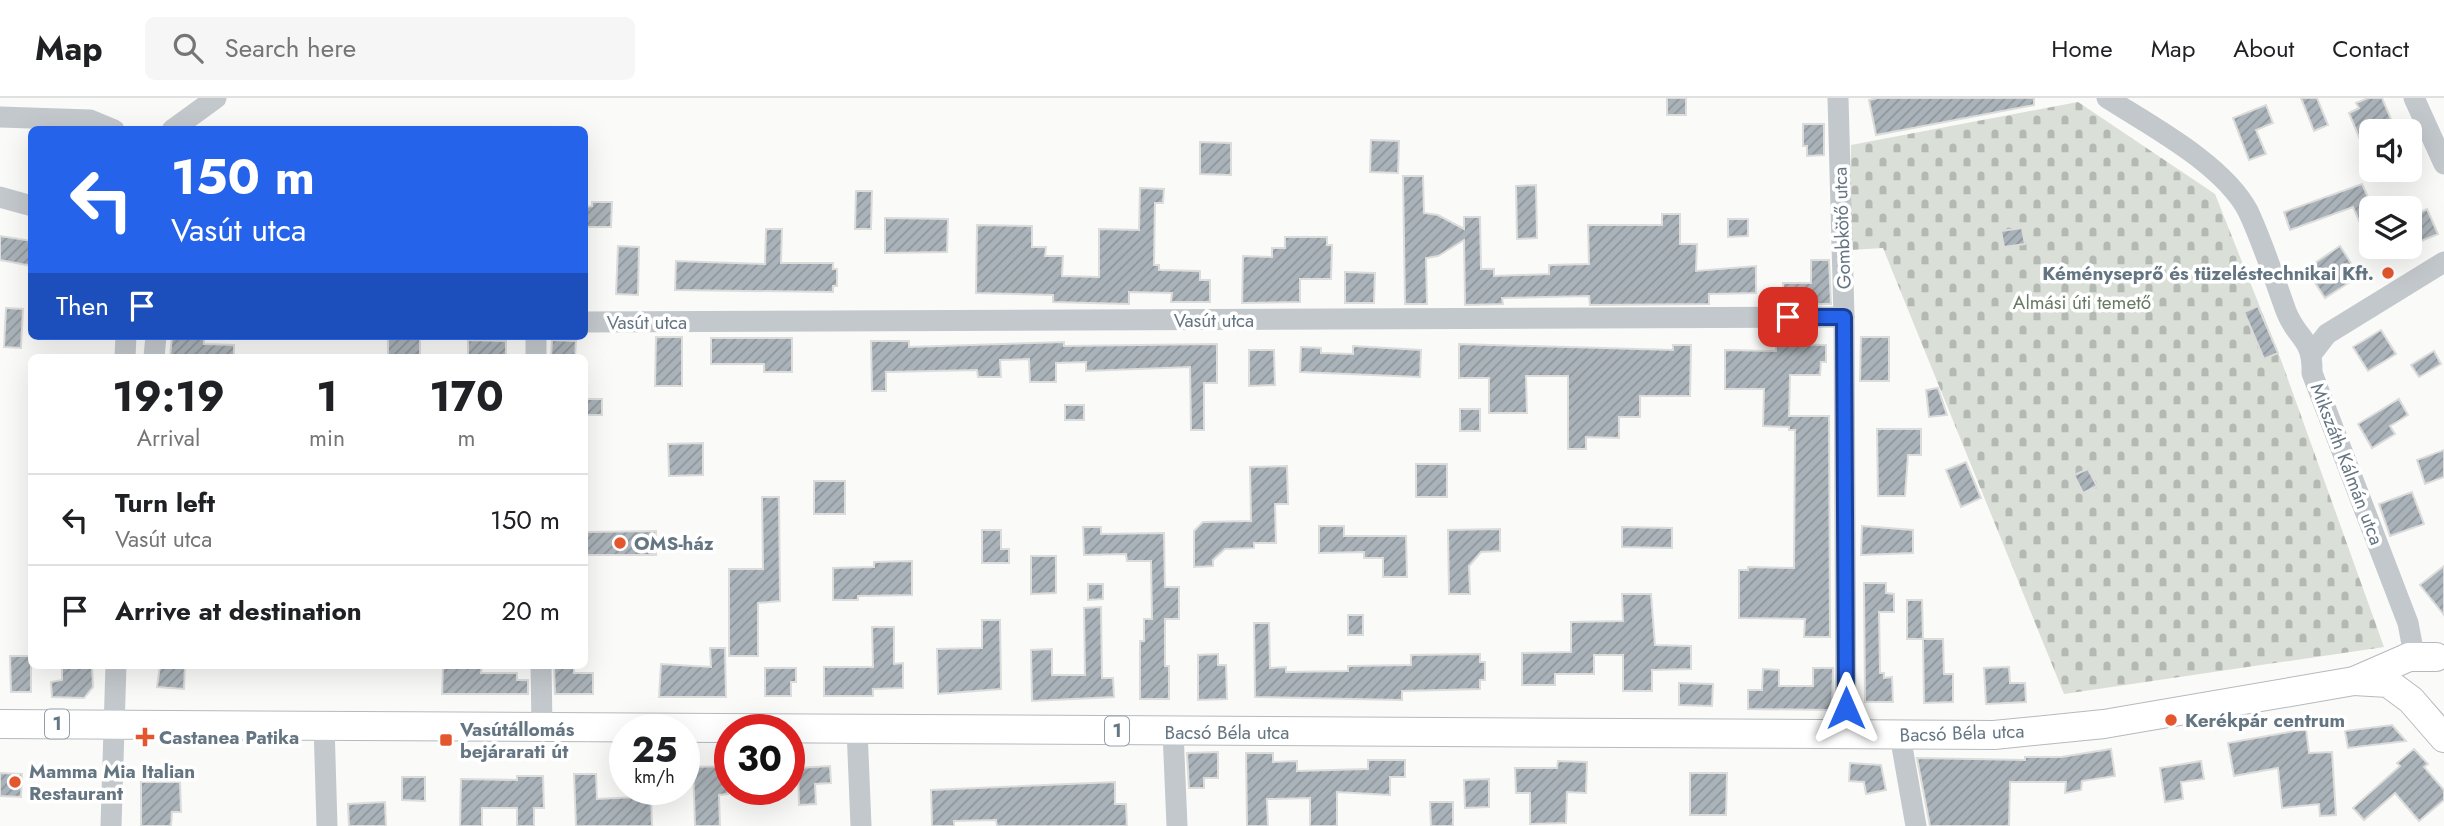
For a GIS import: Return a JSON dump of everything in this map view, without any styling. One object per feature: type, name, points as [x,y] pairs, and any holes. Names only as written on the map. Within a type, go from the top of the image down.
[{"type":"main road","name":"Bacsó Béla utca","points":[[0,724],[1994,735],[2077,728],[2354,681],[2430,655]]},
{"type":"main road","points":[[2410,700],[2411,685],[2430,655]]},
{"type":"main road","name":"1","points":[[2354,681],[2388,683],[2410,700],[2444,738]]},
{"type":"street","points":[[178,126],[216,98]]},
{"type":"street","name":"Gombkötő utca","points":[[1839,98],[1844,317],[1846,736]]},
{"type":"street","name":"Mikszáth Kálmán utca","points":[[2107,98],[2190,150],[2231,189],[2247,210],[2289,319],[2313,352],[2312,373],[2408,624],[2412,644],[2430,655]]},
{"type":"street","points":[[2414,98],[2444,164]]},
{"type":"street","points":[[0,117],[90,120],[104,126]]},
{"type":"street","points":[[0,197],[28,205]]},
{"type":"street","points":[[2313,352],[2327,334],[2444,262]]},
{"type":"street","name":"Vasút utca","points":[[588,323],[1844,317]]},
{"type":"street","points":[[111,826],[116,669]]},
{"type":"street","points":[[541,669],[542,727]]},
{"type":"street","points":[[324,724],[327,826]]},
{"type":"street","points":[[857,729],[861,826]]},
{"type":"street","points":[[1173,731],[1177,826]]},
{"type":"street","points":[[1900,735],[1916,826]]},
{"type":"green space","name":"Almási úti temető","points":[[2078,102],[2215,194],[2281,360],[2384,647],[2064,694],[1883,248],[1850,250],[1851,145]]},
{"type":"building","points":[[1667,98],[1686,98],[1686,115],[1667,115]]},
{"type":"building","points":[[2034,98],[2034,105],[1876,135],[1869,100]]},
{"type":"building","points":[[2301,98],[2317,98],[2328,125],[2314,131]]},
{"type":"building","points":[[2368,98],[2382,98],[2391,119],[2359,119],[2359,137],[2349,113],[2359,108],[2356,103]]},
{"type":"building","points":[[2266,105],[2273,123],[2256,130],[2266,154],[2249,160],[2233,118]]},
{"type":"building","points":[[1803,124],[1824,124],[1824,155],[1807,156],[1807,146],[1803,146]]},
{"type":"building","points":[[1371,140],[1399,141],[1398,173],[1370,172]]},
{"type":"building","points":[[1200,142],[1231,143],[1231,175],[1200,174]]},
{"type":"building","points":[[1403,176],[1423,176],[1424,213],[1438,215],[1464,229],[1464,217],[1480,217],[1481,269],[1494,269],[1494,276],[1549,274],[1549,265],[1589,264],[1588,225],[1662,225],[1662,214],[1680,214],[1680,244],[1697,244],[1696,271],[1756,266],[1756,293],[1709,294],[1709,304],[1590,305],[1589,296],[1502,298],[1503,304],[1465,305],[1464,240],[1438,256],[1426,258],[1427,304],[1405,304]]},
{"type":"building","points":[[2362,184],[2367,196],[2359,196],[2359,221],[2353,207],[2290,230],[2284,212]]},
{"type":"building","points":[[1536,185],[1537,238],[1517,239],[1516,186]]},
{"type":"building","points":[[1140,188],[1164,189],[1163,203],[1155,203],[1154,265],[1159,265],[1159,270],[1200,271],[1200,280],[1210,280],[1210,302],[1171,302],[1172,293],[1129,292],[1129,304],[1053,302],[1053,295],[976,293],[977,225],[1032,226],[1032,247],[1046,247],[1045,256],[1063,256],[1062,276],[1099,277],[1099,229],[1139,230]]},
{"type":"building","points":[[856,191],[872,191],[871,229],[855,229]]},
{"type":"building","points":[[592,202],[612,202],[611,227],[588,227],[588,206],[592,206]]},
{"type":"building","points":[[2427,209],[2438,234],[2422,241],[2422,211]]},
{"type":"building","points":[[885,218],[948,219],[947,252],[885,253]]},
{"type":"building","points":[[1728,219],[1748,219],[1748,236],[1728,237]]},
{"type":"building","points":[[2022,228],[2025,244],[2004,247],[2001,231]]},
{"type":"building","points":[[766,229],[782,229],[781,263],[833,263],[833,269],[837,269],[837,286],[833,286],[833,292],[675,290],[676,261],[765,264]]},
{"type":"building","points":[[0,236],[28,240],[28,265],[0,260]]},
{"type":"building","points":[[1285,237],[1327,237],[1327,245],[1332,245],[1331,279],[1300,279],[1300,302],[1242,303],[1243,256],[1272,257],[1272,248],[1285,248]]},
{"type":"building","points":[[618,246],[639,247],[638,295],[616,294]]},
{"type":"building","points":[[2340,246],[2359,276],[2325,298],[2306,269]]},
{"type":"building","points":[[1811,260],[1829,260],[1831,304],[1783,304],[1783,283],[1811,283]]},
{"type":"building","points":[[1345,272],[1375,273],[1374,303],[1345,303]]},
{"type":"building","points":[[2258,306],[2278,353],[2264,359],[2244,312]]},
{"type":"building","points":[[6,308],[23,309],[21,348],[4,347]]},
{"type":"building","points":[[2381,330],[2396,354],[2368,371],[2353,347]]},
{"type":"building","points":[[656,337],[682,337],[682,386],[655,386]]},
{"type":"building","points":[[1861,337],[1889,337],[1889,381],[1860,381]]},
{"type":"building","points":[[711,338],[792,338],[792,372],[764,372],[764,364],[711,364]]},
{"type":"building","points":[[172,340],[204,340],[204,344],[234,345],[234,354],[170,354]]},
{"type":"building","points":[[388,340],[420,340],[420,354],[388,354]]},
{"type":"building","points":[[468,340],[506,341],[506,354],[468,354]]},
{"type":"building","points":[[552,340],[576,341],[575,354],[551,354]]},
{"type":"building","points":[[871,341],[909,341],[909,347],[1064,342],[1064,346],[1217,344],[1217,383],[1204,383],[1204,430],[1191,430],[1190,367],[1086,371],[1086,362],[1056,363],[1056,382],[1030,382],[1029,359],[1000,360],[1001,377],[978,377],[977,370],[886,372],[886,391],[872,391]]},
{"type":"building","points":[[1459,344],[1673,350],[1673,345],[1691,345],[1690,396],[1640,396],[1640,417],[1619,417],[1619,438],[1586,437],[1586,449],[1568,449],[1568,376],[1526,376],[1527,413],[1489,413],[1489,378],[1459,378]]},
{"type":"building","points":[[1776,344],[1826,345],[1826,362],[1821,362],[1820,375],[1790,375],[1789,416],[1829,416],[1830,637],[1804,637],[1805,619],[1739,618],[1739,570],[1748,570],[1748,567],[1794,568],[1795,430],[1789,430],[1789,427],[1763,426],[1764,389],[1725,389],[1725,350],[1776,351]]},
{"type":"building","points":[[1353,346],[1421,350],[1420,377],[1300,372],[1301,347],[1321,348],[1321,353],[1353,354]]},
{"type":"building","points":[[1249,350],[1274,350],[1275,385],[1249,386]]},
{"type":"building","points":[[2434,351],[2441,364],[2419,377],[2411,365]]},
{"type":"building","points":[[1938,388],[1947,415],[1929,417],[1926,390]]},
{"type":"building","points":[[588,399],[602,399],[602,415],[588,415]]},
{"type":"building","points":[[2399,399],[2408,415],[2390,426],[2395,434],[2372,448],[2358,424]]},
{"type":"building","points":[[1065,405],[1084,405],[1084,420],[1065,420]]},
{"type":"building","points":[[1460,409],[1480,409],[1480,431],[1460,431]]},
{"type":"building","points":[[1877,429],[1921,429],[1921,455],[1908,455],[1905,496],[1878,496]]},
{"type":"building","points":[[703,443],[703,475],[669,476],[668,444]]},
{"type":"building","points":[[2444,450],[2444,477],[2425,484],[2417,460]]},
{"type":"building","points":[[1966,462],[1981,498],[1961,507],[1946,470]]},
{"type":"building","points":[[1416,464],[1447,464],[1447,497],[1416,497]]},
{"type":"building","points":[[1287,466],[1288,504],[1275,504],[1276,543],[1254,543],[1254,548],[1225,549],[1213,560],[1213,566],[1194,567],[1194,531],[1203,522],[1251,521],[1250,467]]},
{"type":"building","points":[[2088,469],[2097,486],[2083,493],[2074,475]]},
{"type":"building","points":[[814,481],[845,481],[845,514],[814,514]]},
{"type":"building","points":[[2412,492],[2424,524],[2390,536],[2379,504]]},
{"type":"building","points":[[762,497],[779,497],[780,601],[758,603],[758,656],[729,656],[729,569],[763,569]]},
{"type":"building","points":[[1319,526],[1344,526],[1344,536],[1406,536],[1407,577],[1383,577],[1383,558],[1364,558],[1364,552],[1319,553]]},
{"type":"building","points":[[1862,526],[1913,530],[1913,553],[1861,555]]},
{"type":"building","points":[[1083,527],[1101,527],[1101,534],[1164,533],[1165,587],[1179,587],[1179,619],[1165,619],[1165,666],[1169,666],[1169,699],[1140,699],[1140,641],[1144,641],[1144,619],[1152,619],[1151,561],[1127,561],[1126,554],[1084,555]]},
{"type":"building","points":[[1622,527],[1672,528],[1672,548],[1622,547]]},
{"type":"building","points":[[1500,529],[1500,551],[1481,552],[1469,566],[1470,594],[1449,594],[1448,530]]},
{"type":"building","points":[[982,530],[1001,530],[1001,549],[1009,549],[1009,563],[982,563]]},
{"type":"building","name":"OMS-ház","points":[[656,531],[656,555],[588,555],[588,532]]},
{"type":"building","points":[[1031,556],[1056,556],[1056,593],[1031,594]]},
{"type":"building","points":[[912,561],[912,595],[858,596],[858,600],[833,600],[833,568],[874,567],[874,562]]},
{"type":"building","points":[[2444,566],[2444,615],[2420,585]]},
{"type":"building","points":[[1864,583],[1886,583],[1886,593],[1894,594],[1894,612],[1879,612],[1880,673],[1884,673],[1884,678],[1892,677],[1893,702],[1865,702]]},
{"type":"building","points":[[1088,584],[1103,584],[1103,599],[1088,600]]},
{"type":"building","points":[[1622,594],[1651,594],[1655,645],[1691,646],[1691,669],[1652,670],[1652,691],[1623,691],[1623,655],[1594,655],[1594,674],[1555,674],[1555,685],[1522,685],[1522,653],[1571,652],[1571,622],[1623,621]]},
{"type":"building","points":[[1907,600],[1922,600],[1923,639],[1907,639]]},
{"type":"building","points":[[1101,607],[1102,678],[1113,678],[1114,697],[1032,701],[1031,650],[1052,649],[1052,675],[1085,675],[1084,608]]},
{"type":"building","points":[[1348,615],[1363,615],[1363,635],[1348,635]]},
{"type":"building","points":[[982,620],[1000,620],[1001,689],[938,694],[937,649],[982,648]]},
{"type":"building","points":[[1254,623],[1269,623],[1270,668],[1286,667],[1286,672],[1348,671],[1348,666],[1411,665],[1411,655],[1480,654],[1480,662],[1485,662],[1485,680],[1480,680],[1480,689],[1402,691],[1402,700],[1255,697]]},
{"type":"building","points":[[872,627],[894,627],[894,664],[903,663],[903,688],[873,689],[873,696],[824,696],[824,667],[873,667]]},
{"type":"building","points":[[1923,639],[1943,639],[1944,674],[1953,674],[1953,702],[1924,703]]},
{"type":"building","points":[[710,648],[725,648],[726,697],[659,697],[661,664],[711,667]]},
{"type":"building","points":[[1218,654],[1218,665],[1226,665],[1227,699],[1198,700],[1198,655]]},
{"type":"building","points":[[10,656],[28,656],[31,692],[11,692]]},
{"type":"building","points":[[2009,667],[2010,683],[2025,683],[2026,702],[1986,704],[1984,668]]},
{"type":"building","points":[[765,668],[796,668],[796,682],[791,682],[791,696],[765,696]]},
{"type":"building","points":[[1813,668],[1833,668],[1832,710],[1748,709],[1748,690],[1762,690],[1763,669],[1779,670],[1779,686],[1813,686]]},
{"type":"building","points":[[62,669],[92,669],[93,687],[84,698],[52,697],[51,682],[62,680]]},
{"type":"building","points":[[159,669],[185,669],[184,689],[157,687]]},
{"type":"building","points":[[443,669],[517,673],[517,680],[528,680],[528,694],[442,694]]},
{"type":"building","points":[[554,669],[593,673],[593,694],[555,694]]},
{"type":"building","points":[[1679,683],[1713,684],[1712,706],[1679,705]]},
{"type":"building","points":[[2392,725],[2406,741],[2348,748],[2345,731]]},
{"type":"building","points":[[2306,729],[2309,753],[2332,752],[2336,815],[2320,816],[2319,804],[2282,808],[2278,768],[2234,776],[2228,743]]},
{"type":"building","points":[[2111,749],[2115,776],[2082,781],[2081,790],[2065,793],[2066,782],[2010,782],[2009,826],[1930,826],[1917,758],[2025,760],[2025,757],[2061,757]]},
{"type":"building","points":[[2414,749],[2428,764],[2424,767],[2444,790],[2444,800],[2419,821],[2395,793],[2364,820],[2353,808],[2400,766],[2397,763]]},
{"type":"building","points":[[1218,752],[1218,778],[1204,778],[1204,788],[1189,788],[1187,753]]},
{"type":"building","points":[[1246,753],[1273,753],[1273,762],[1297,761],[1297,771],[1368,769],[1368,760],[1405,760],[1405,777],[1390,777],[1390,795],[1337,792],[1337,826],[1310,826],[1310,798],[1267,799],[1268,826],[1247,826]]},
{"type":"building","points":[[1558,761],[1587,762],[1586,793],[1567,792],[1566,823],[1530,824],[1530,793],[1516,793],[1515,768],[1557,768]]},
{"type":"building","points":[[2201,761],[2204,779],[2181,782],[2183,799],[2165,802],[2160,768]]},
{"type":"building","points":[[1850,763],[1881,765],[1886,790],[1866,794],[1864,782],[1849,781]]},
{"type":"building","points":[[714,766],[714,805],[719,805],[720,826],[695,826],[694,805],[700,805],[700,767]]},
{"type":"building","points":[[830,766],[831,783],[815,784],[816,804],[805,805],[805,768]]},
{"type":"building","points":[[0,773],[22,774],[21,797],[0,796]]},
{"type":"building","points":[[1690,773],[1727,773],[1726,815],[1690,815]]},
{"type":"building","points":[[574,774],[596,774],[597,799],[609,798],[609,805],[651,805],[652,826],[576,826]]},
{"type":"building","points":[[517,776],[543,776],[544,808],[534,808],[534,826],[517,826],[517,808],[482,808],[482,826],[460,826],[461,779],[517,780]]},
{"type":"building","points":[[402,777],[425,777],[425,801],[402,800]]},
{"type":"building","points":[[1489,779],[1489,807],[1465,808],[1464,780]]},
{"type":"building","points":[[141,782],[180,782],[181,812],[172,812],[171,826],[141,826]]},
{"type":"building","points":[[1115,782],[1115,804],[1126,804],[1127,826],[997,826],[996,820],[954,821],[954,826],[932,826],[931,790]]},
{"type":"building","points":[[385,802],[386,826],[349,826],[348,804]]},
{"type":"building","points":[[1430,802],[1453,802],[1453,826],[1431,826]]},
{"type":"place","name":"Kéményseprő és tüzeléstechnikai Kft.","points":[[2388,273]]},
{"type":"place","name":"OMS-ház","points":[[620,543]]},
{"type":"place","name":"Kerékpár centrum","points":[[2171,720]]},
{"type":"place","name":"Castanea Patika","points":[[145,737]]},
{"type":"place","name":"Vasútállomás bejárarati út","points":[[446,740]]},
{"type":"place","name":"Mamma Mia Italian Restaurant","points":[[15,782]]},
{"type":"route","points":[[1788,317],[1844,317],[1846,708]]}]
